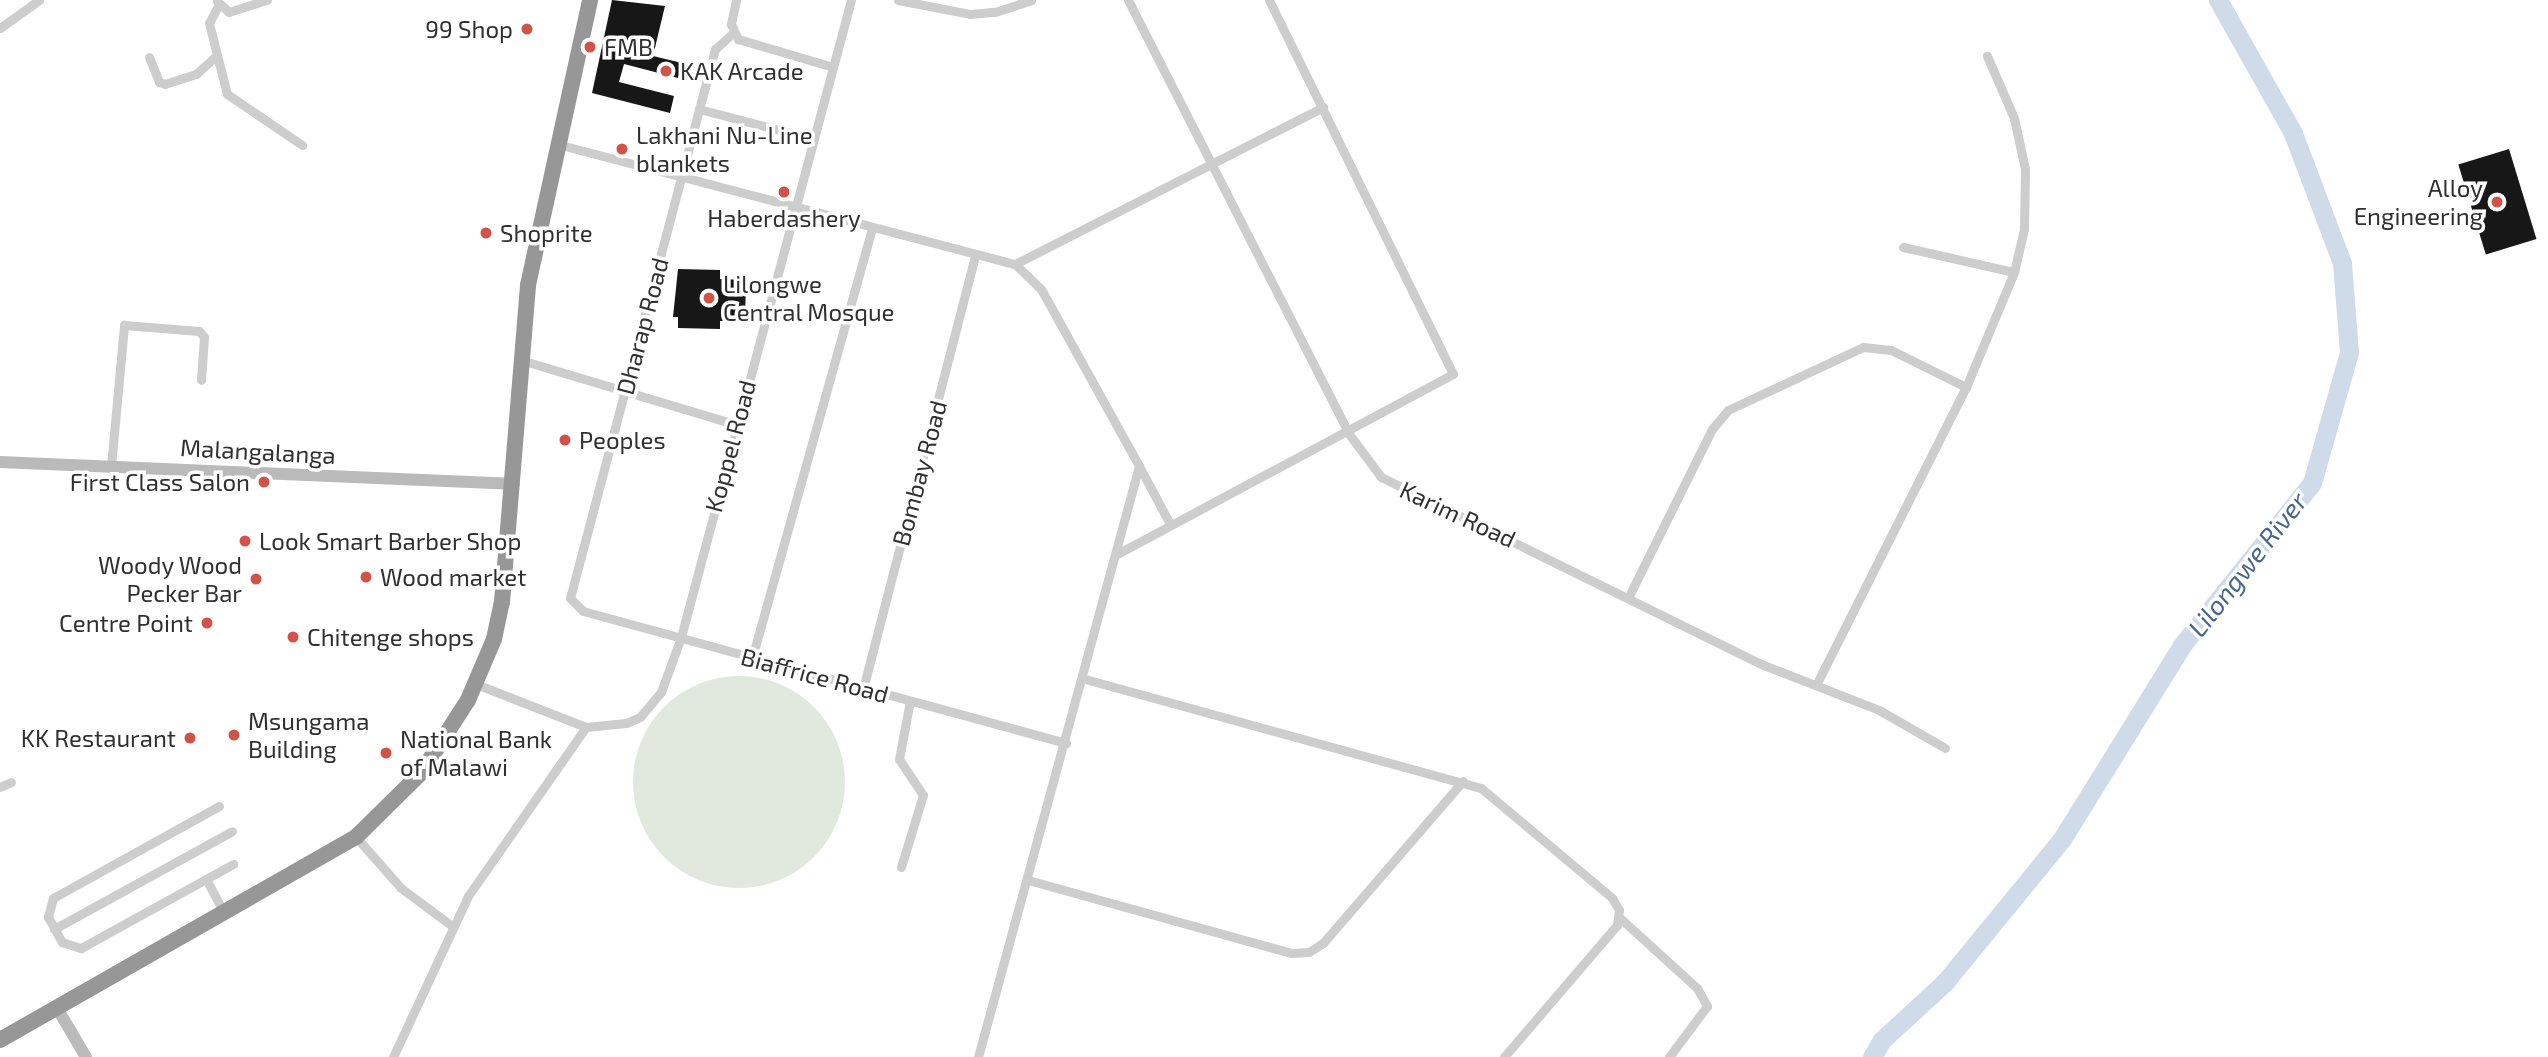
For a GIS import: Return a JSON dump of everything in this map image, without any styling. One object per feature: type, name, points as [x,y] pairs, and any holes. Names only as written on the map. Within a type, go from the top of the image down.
[{"type":"highway","points":[[0,1040],[226,915],[356,837],[421,773],[475,684],[499,621],[514,484],[521,360],[534,245],[590,0]]},
{"type":"street","points":[[0,28],[39,0]]},
{"type":"street","points":[[267,0],[229,12],[217,3],[209,23],[216,56],[230,100],[302,145]]},
{"type":"street","points":[[736,0],[734,32],[744,43],[832,67]]},
{"type":"street","name":"Koppel Road","points":[[475,684],[586,727],[626,723],[651,707],[681,638],[735,424],[851,0]]},
{"type":"street","points":[[898,0],[970,14],[995,12],[1031,0]]},
{"type":"street","name":"Karim Road","points":[[1128,0],[1349,433],[1391,483],[1629,596],[1749,659],[1879,710],[1945,748]]},
{"type":"street","points":[[1119,553],[1443,383],[1454,369],[1269,0]]},
{"type":"street","name":"Dharap Road","points":[[570,598],[715,48],[734,32]]},
{"type":"street","points":[[149,57],[159,82],[165,84],[196,74],[216,56]]},
{"type":"street","points":[[1816,685],[1966,387],[2014,272],[2024,229],[2025,169],[2014,118],[1987,56]]},
{"type":"street","points":[[1016,264],[1323,107]]},
{"type":"street","points":[[699,109],[813,139]]},
{"type":"street","points":[[557,144],[975,256],[1016,264],[1041,289],[1170,524]]},
{"type":"street","points":[[752,659],[872,229]]},
{"type":"street","points":[[1903,247],[2014,272]]},
{"type":"street","name":"Bombay Road","points":[[863,689],[975,256]]},
{"type":"street","points":[[111,466],[124,325],[199,331],[204,337],[201,380]]},
{"type":"street","points":[[1629,596],[1712,429],[1728,411],[1864,347],[1891,350],[1966,387]]},
{"type":"street","points":[[521,360],[735,424]]},
{"type":"street","name":"Malangalanga","points":[[0,462],[514,484]]},
{"type":"street","points":[[978,1057],[1085,678],[1139,466]]},
{"type":"street","name":"Biaffrice Road","points":[[570,598],[583,611],[1066,743]]},
{"type":"street","points":[[1085,678],[1463,781],[1499,800],[1612,898],[1620,918],[1697,988],[1707,1006],[1669,1057]]},
{"type":"street","points":[[901,867],[923,794],[899,759],[910,701]]},
{"type":"street","points":[[393,1057],[452,926],[481,874],[586,727]]},
{"type":"street","points":[[1028,880],[1291,953],[1309,952],[1323,943],[1463,781]]},
{"type":"street","points":[[0,788],[11,782]]},
{"type":"street","points":[[219,806],[54,898],[47,910],[54,929],[66,947],[81,948],[233,864]]},
{"type":"street","points":[[54,929],[232,831]]},
{"type":"street","points":[[356,837],[401,888],[452,926]]},
{"type":"street","points":[[206,879],[226,915]]},
{"type":"street","points":[[1504,1057],[1620,918]]},
{"type":"street","points":[[57,1009],[86,1057]]},
{"type":"shaded area","points":[[739,676],[760,678],[779,684],[814,707],[837,742],[843,761],[843,803],[837,822],[814,857],[779,880],[760,886],[739,888],[718,886],[699,880],[664,857],[641,822],[635,803],[633,782],[635,761],[641,742],[664,707],[699,684],[718,678]]},
{"type":"building","points":[[612,0],[665,6],[653,56],[682,63],[678,78],[624,64],[619,82],[674,96],[670,113],[592,93]]},
{"type":"building","name":"Alloy Engineering","points":[[2509,149],[2536,239],[2486,254],[2458,164]]},
{"type":"building","name":"Lilongwe Central Mosque","points":[[678,269],[720,270],[720,279],[746,280],[745,321],[720,321],[720,329],[678,328],[678,317],[673,317]]},
{"type":"waterway","name":"Lilongwe River","points":[[1872,1057],[1882,1040],[1945,982],[2062,839],[2183,644],[2312,483],[2349,352],[2342,263],[2293,133],[2218,0]]},
{"type":"place","name":"99 Shop","points":[[527,29]]},
{"type":"place","name":"FMB","points":[[590,47]]},
{"type":"place","name":"KAK Arcade","points":[[666,71]]},
{"type":"place","name":"Lakhani Nu-Line blankets","points":[[622,149]]},
{"type":"place","name":"Haberdashery","points":[[784,192]]},
{"type":"place","name":"Alloy Engineering","points":[[2497,202]]},
{"type":"place","name":"Shoprite","points":[[486,233]]},
{"type":"place","name":"Lilongwe Central Mosque","points":[[709,298]]},
{"type":"place","name":"Peoples","points":[[565,440]]},
{"type":"place","name":"First Class Salon","points":[[264,482]]},
{"type":"place","name":"Look Smart Barber Shop","points":[[245,541]]},
{"type":"place","name":"Wood market","points":[[366,577]]},
{"type":"place","name":"Woody Wood Pecker Bar","points":[[256,579]]},
{"type":"place","name":"Centre Point","points":[[207,623]]},
{"type":"place","name":"Chitenge shops","points":[[293,637]]},
{"type":"place","name":"Msungama Building","points":[[234,735]]},
{"type":"place","name":"KK Restaurant","points":[[190,738]]},
{"type":"place","name":"National Bank of Malawi","points":[[386,753]]}]
